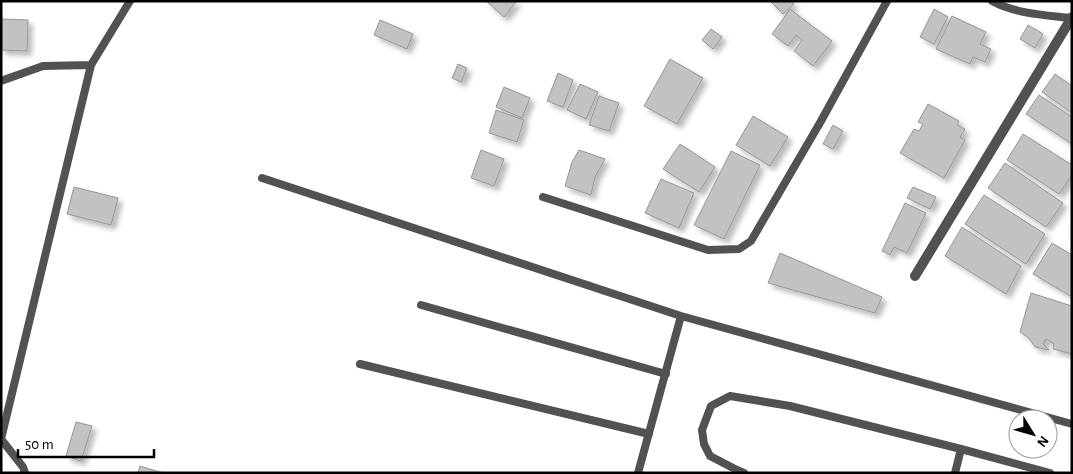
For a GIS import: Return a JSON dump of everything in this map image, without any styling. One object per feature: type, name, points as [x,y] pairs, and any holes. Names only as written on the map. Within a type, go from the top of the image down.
[{"type":"street","points":[[915,276],[1071,17]]},
{"type":"lane","points":[[25,473],[23,467],[1,439],[91,65],[130,1]]},
{"type":"lane","points":[[543,197],[708,250],[739,249],[751,241],[821,121],[886,1]]},
{"type":"lane","points":[[992,1],[1017,10],[1071,17]]},
{"type":"lane","points":[[1,82],[44,66],[91,65]]},
{"type":"lane","points":[[262,178],[681,316],[1072,424]]},
{"type":"lane","points":[[421,305],[666,374]]},
{"type":"lane","points":[[638,473],[681,316]]},
{"type":"lane","points":[[360,364],[649,434]]},
{"type":"lane","points":[[744,473],[710,456],[704,444],[702,430],[711,406],[730,396],[790,406],[1050,473]]},
{"type":"lane","points":[[955,473],[961,449]]},
{"type":"building","points":[[486,1],[517,1],[504,17]]},
{"type":"building","points":[[770,1],[791,1],[794,4],[783,14]]},
{"type":"building","points":[[790,9],[832,41],[813,66],[794,51],[802,40],[796,35],[788,46],[772,34]]},
{"type":"building","points":[[934,9],[948,17],[934,44],[920,37]]},
{"type":"building","points":[[952,16],[986,32],[980,44],[991,49],[985,62],[973,57],[970,64],[936,49]]},
{"type":"building","points":[[1,19],[28,20],[27,51],[1,50]]},
{"type":"building","points":[[380,20],[413,34],[407,49],[374,35]]},
{"type":"building","points":[[1028,25],[1043,34],[1035,48],[1020,39]]},
{"type":"building","points":[[711,29],[722,37],[713,49],[702,40]]},
{"type":"building","points":[[670,59],[703,78],[677,124],[644,106]]},
{"type":"building","points":[[458,64],[467,68],[461,82],[452,78]]},
{"type":"building","points":[[558,73],[573,80],[563,107],[547,101]]},
{"type":"building","points":[[1055,74],[1072,86],[1072,113],[1042,92]]},
{"type":"building","points":[[580,84],[598,92],[586,119],[567,110]]},
{"type":"building","points":[[504,87],[530,98],[522,118],[496,107]]},
{"type":"building","points":[[1039,95],[1072,117],[1072,144],[1026,114]]},
{"type":"building","points":[[599,96],[619,103],[609,131],[589,125]]},
{"type":"building","points":[[928,104],[959,121],[957,125],[965,129],[960,137],[965,140],[944,178],[900,153],[914,129],[919,131],[923,124],[918,122]]},
{"type":"building","points":[[496,110],[524,120],[517,142],[489,133]]},
{"type":"building","points":[[753,116],[788,137],[770,166],[736,145]]},
{"type":"building","points":[[833,125],[843,131],[833,149],[823,144]]},
{"type":"building","points":[[1023,134],[1072,165],[1072,175],[1059,194],[1007,160]]},
{"type":"building","points":[[680,144],[715,167],[699,192],[663,169]]},
{"type":"building","points":[[481,150],[504,159],[494,186],[471,178]]},
{"type":"building","points":[[579,150],[605,159],[595,177],[591,195],[565,186],[572,162]]},
{"type":"building","points":[[731,151],[760,165],[724,239],[694,225]]},
{"type":"building","points":[[1005,163],[1063,203],[1046,227],[988,188]]},
{"type":"building","points":[[661,179],[694,193],[679,228],[645,213]]},
{"type":"building","points":[[74,187],[118,198],[111,225],[67,214]]},
{"type":"building","points":[[913,187],[936,197],[930,209],[907,198]]},
{"type":"building","points":[[984,195],[1045,234],[1026,264],[965,224]]},
{"type":"building","points":[[905,203],[926,213],[907,253],[894,247],[890,255],[882,251]]},
{"type":"building","points":[[962,227],[1021,266],[1006,294],[945,256]]},
{"type":"building","points":[[1052,243],[1072,255],[1072,297],[1033,274]]},
{"type":"building","points":[[780,253],[882,297],[875,313],[768,283]]},
{"type":"building","points":[[1031,293],[1072,306],[1072,354],[1053,349],[1054,344],[1046,339],[1043,344],[1049,350],[1035,347],[1029,338],[1020,332]]},
{"type":"building","points":[[76,422],[92,426],[81,461],[66,456]]},
{"type":"building","points":[[140,466],[163,473],[138,473]]}]
